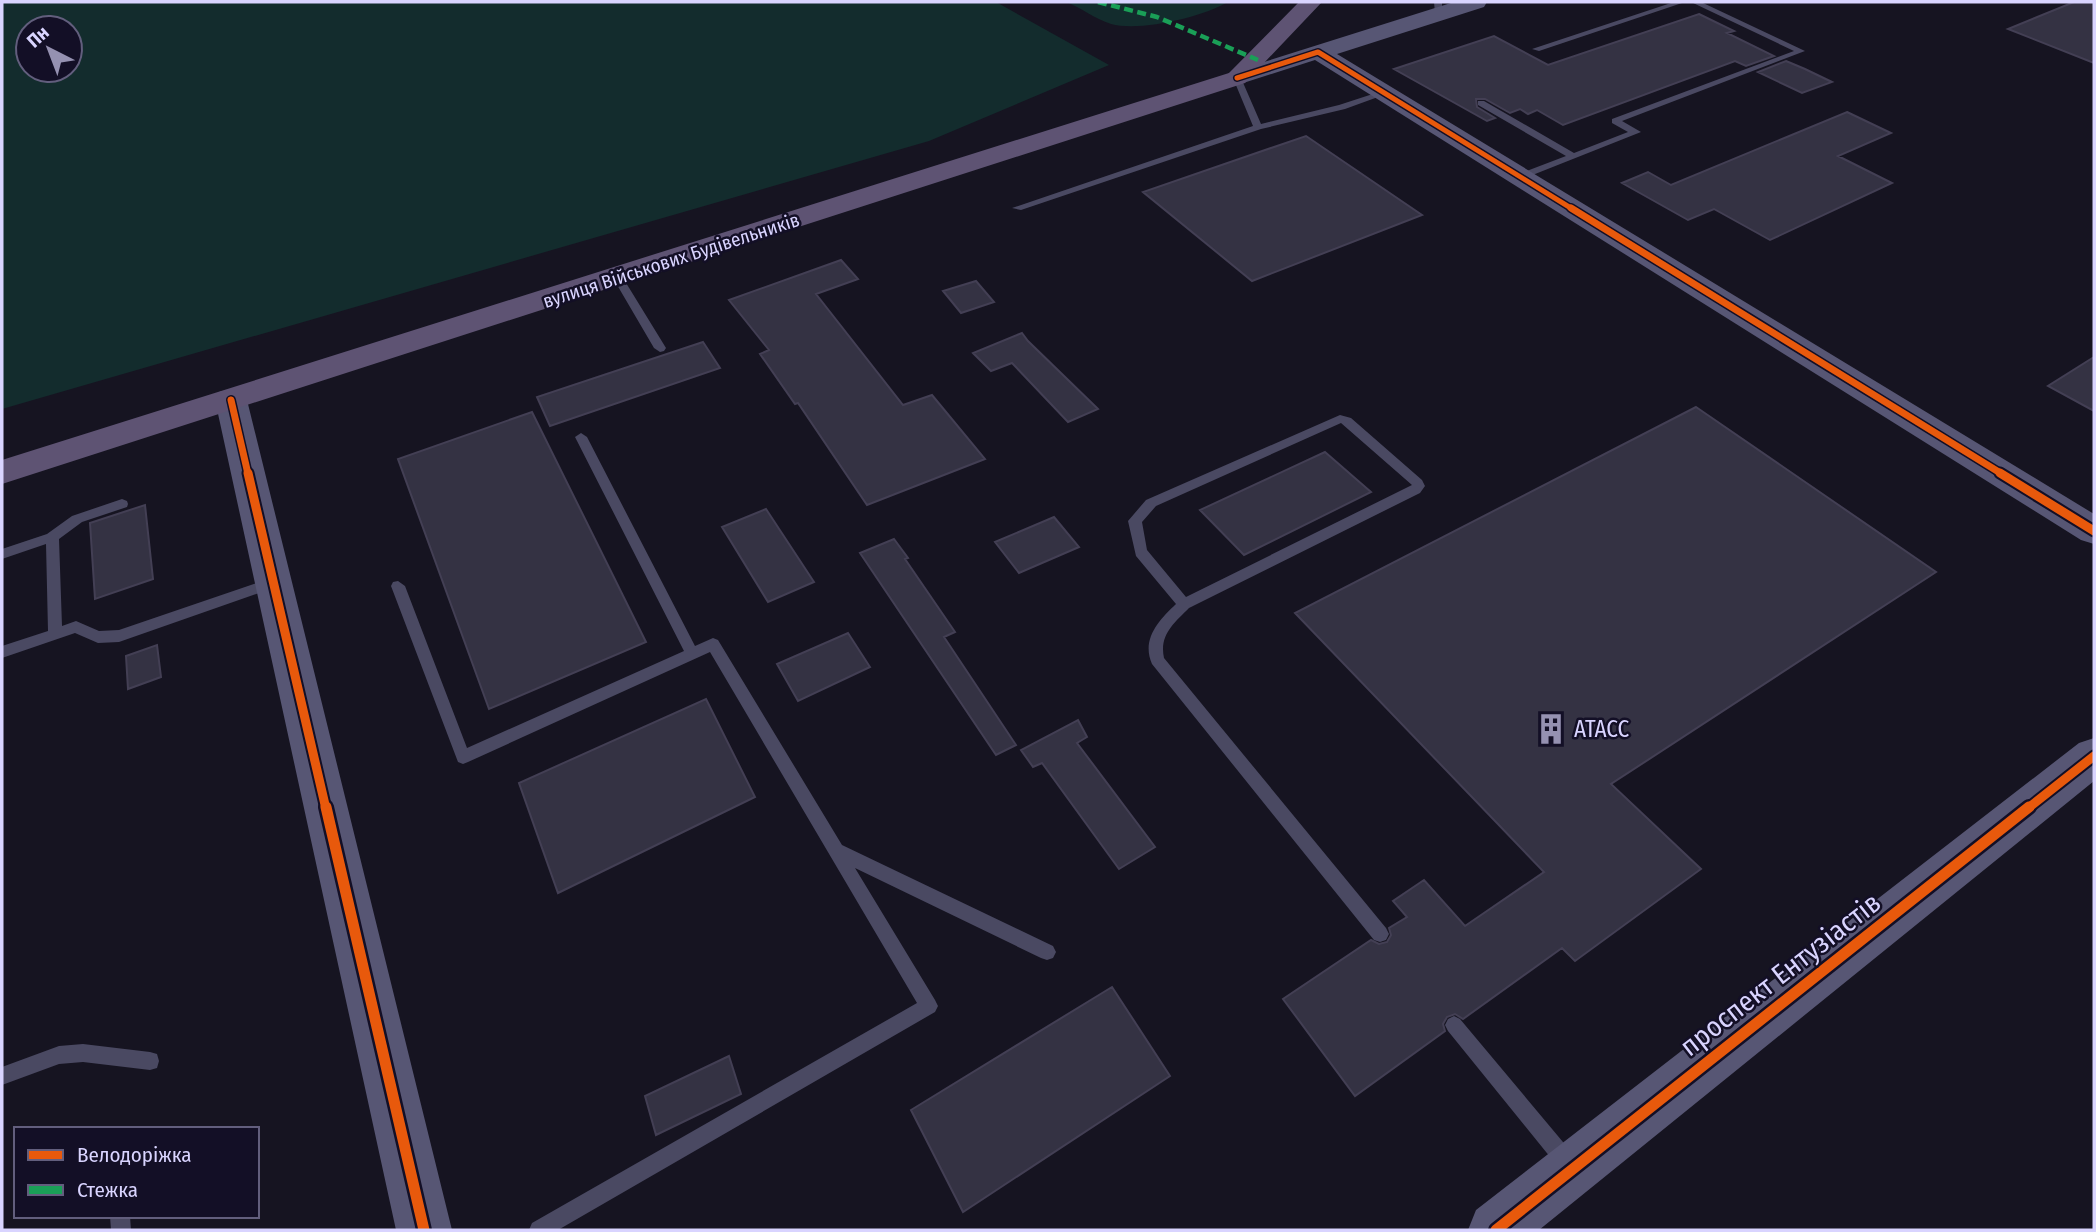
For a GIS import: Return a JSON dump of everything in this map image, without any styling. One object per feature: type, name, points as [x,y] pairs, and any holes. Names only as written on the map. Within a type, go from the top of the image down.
[{"type":"main road","name":"вулиця Військових Будівельників","points":[[2,472],[618,278],[1237,78],[1311,2]]},
{"type":"street","points":[[1237,78],[1438,8],[1476,2]]},
{"type":"street","points":[[1318,52],[2094,531]]},
{"type":"street","points":[[231,400],[420,1229]]},
{"type":"street","name":"проспект Ентузіастів","points":[[1496,1230],[2094,756]]},
{"type":"lane","points":[[1536,49],[1681,2]]},
{"type":"lane","points":[[1522,176],[1636,132],[1615,121],[1801,51],[1695,2]]},
{"type":"lane","points":[[1237,78],[1258,127]]},
{"type":"lane","points":[[1017,208],[1258,127],[1342,107],[1385,93]]},
{"type":"lane","points":[[1481,103],[1573,156]]},
{"type":"lane","points":[[618,278],[660,348]]},
{"type":"lane","points":[[1184,604],[1146,559],[1138,545],[1135,521],[1151,503],[1340,419],[1347,421],[1419,486],[1184,604],[1160,630],[1154,650],[1157,660],[1380,934]]},
{"type":"lane","points":[[581,438],[692,654]]},
{"type":"lane","points":[[2,554],[52,537],[77,519],[122,504]]},
{"type":"lane","points":[[52,537],[55,634]]},
{"type":"lane","points":[[2,652],[76,627],[98,638],[119,636],[274,582]]},
{"type":"lane","points":[[398,586],[463,757],[713,644],[929,1006],[539,1230]]},
{"type":"lane","points":[[836,850],[1048,952]]},
{"type":"lane","points":[[1454,1025],[1572,1168]]},
{"type":"lane","points":[[2,1076],[59,1055],[83,1053],[150,1061]]},
{"type":"green space","points":[[2,2],[996,2],[1109,65],[929,141],[2,409]]},
{"type":"green space","points":[[1066,2],[1228,2],[1203,13],[1171,22],[1123,26],[1099,19]]},
{"type":"building","points":[[2074,2],[2094,2],[2094,63],[2008,29]]},
{"type":"building","points":[[1699,14],[1734,31],[1727,33],[1774,56],[1746,66],[1735,61],[1563,125],[1537,110],[1528,114],[1520,109],[1510,113],[1485,99],[1476,99],[1477,107],[1495,118],[1487,121],[1394,69],[1494,36],[1548,65]]},
{"type":"building","points":[[1786,61],[1832,82],[1802,93],[1758,72]]},
{"type":"building","points":[[1847,112],[1891,133],[1838,156],[1892,183],[1770,240],[1714,209],[1688,220],[1622,183],[1648,172],[1671,185]]},
{"type":"building","points":[[1306,136],[1422,215],[1252,281],[1143,192]]},
{"type":"building","points":[[841,260],[858,279],[816,294],[903,405],[932,395],[985,459],[867,505],[798,403],[795,404],[760,354],[769,350],[729,300]]},
{"type":"building","points":[[976,281],[994,302],[961,313],[943,291]]},
{"type":"building","points":[[1022,333],[1098,409],[1068,422],[1012,363],[991,371],[973,353]]},
{"type":"building","points":[[703,342],[720,368],[550,426],[537,397]]},
{"type":"building","points":[[2094,357],[2094,411],[2048,386]]},
{"type":"building","name":"АТАСС","points":[[1696,407],[1936,572],[1611,784],[1701,869],[1575,961],[1562,948],[1463,1019],[1455,1014],[1447,1017],[1443,1024],[1445,1031],[1355,1096],[1283,999],[1371,940],[1379,944],[1387,942],[1391,935],[1389,928],[1407,917],[1393,901],[1424,880],[1465,926],[1544,872],[1295,613]]},
{"type":"building","points":[[532,412],[646,642],[489,709],[398,459]]},
{"type":"building","points":[[1325,452],[1371,492],[1244,555],[1200,510]]},
{"type":"building","points":[[145,505],[153,579],[95,599],[90,523]]},
{"type":"building","points":[[766,509],[814,582],[768,602],[722,527]]},
{"type":"building","points":[[1054,517],[1079,547],[1019,573],[995,542]]},
{"type":"building","points":[[894,539],[955,632],[944,637],[1016,745],[996,755],[860,553]]},
{"type":"building","points":[[848,633],[870,667],[798,701],[777,664]]},
{"type":"building","points":[[157,645],[161,677],[128,689],[126,656]]},
{"type":"building","points":[[706,699],[755,797],[558,893],[519,783]]},
{"type":"building","points":[[1078,720],[1087,737],[1077,743],[1155,847],[1119,869],[1042,763],[1033,767],[1021,750]]},
{"type":"building","points":[[1112,987],[1170,1076],[963,1212],[911,1110]]},
{"type":"building","points":[[729,1056],[741,1094],[656,1135],[645,1096]]},
{"type":"marked path","points":[[1098,2],[1157,17],[1258,60]]},
{"type":"cycle path","points":[[1237,78],[1318,52],[2094,531]]},
{"type":"cycle path","points":[[231,400],[424,1230]]},
{"type":"cycle path","points":[[1496,1230],[2094,756]]},
{"type":"place","name":"АТАСС","points":[[1551,729]]}]
